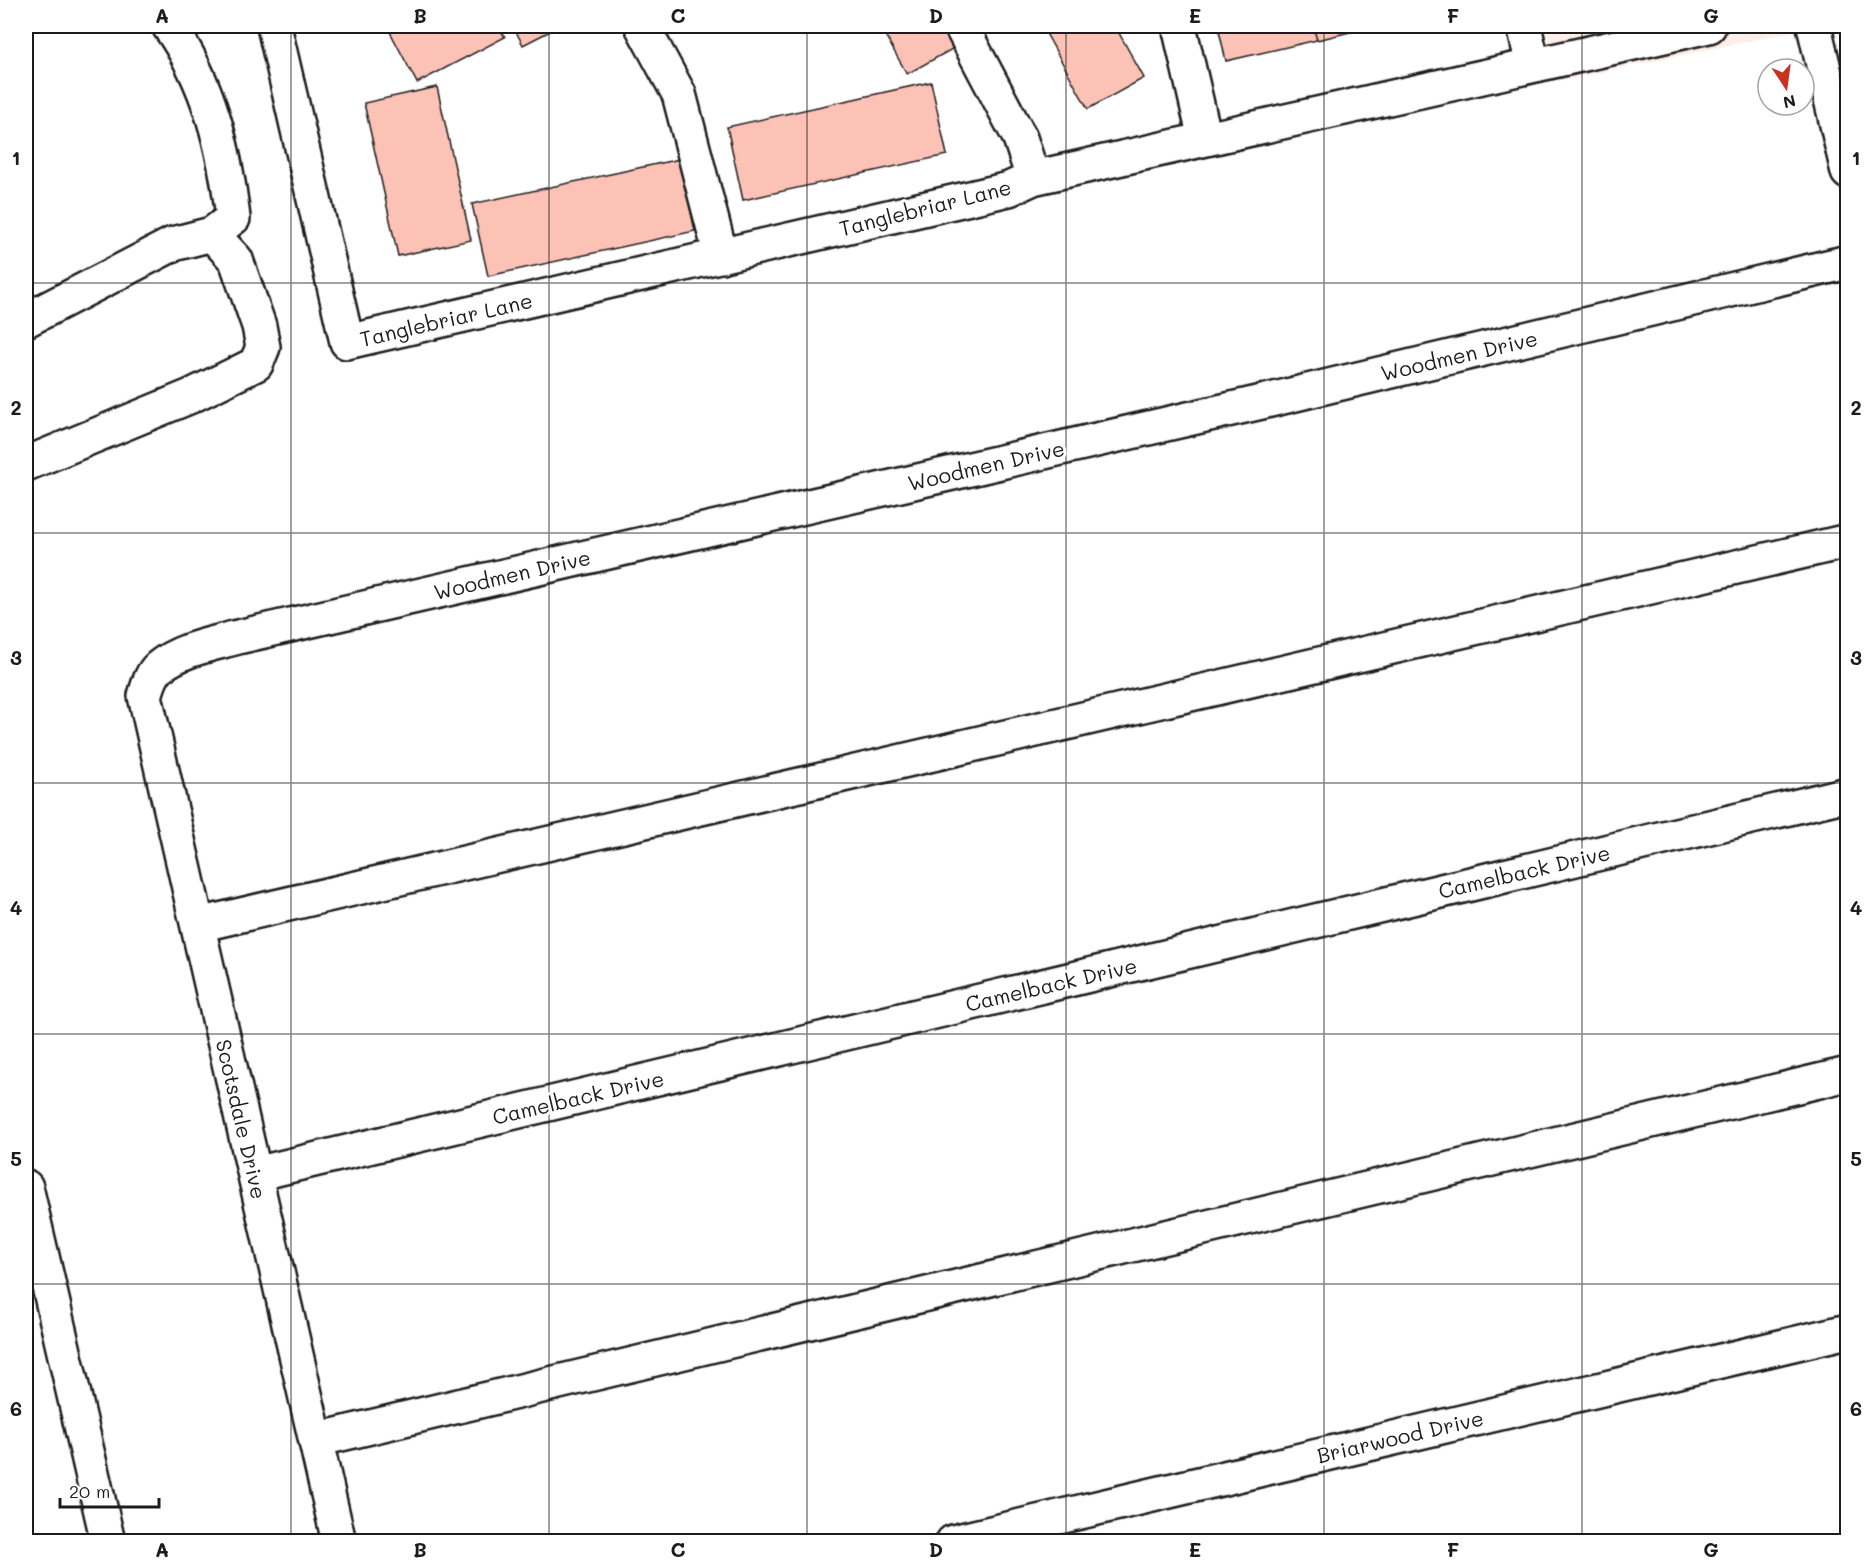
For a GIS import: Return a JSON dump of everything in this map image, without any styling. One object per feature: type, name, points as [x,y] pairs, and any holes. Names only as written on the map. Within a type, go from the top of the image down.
[{"type":"street","points":[[26,320],[172,244],[212,234],[233,218],[229,184],[206,92],[183,46],[169,26]]},
{"type":"street","name":"Tanglebriar Lane","points":[[274,26],[347,342],[1010,189],[1033,178],[1020,138],[961,26]]},
{"type":"street","points":[[642,26],[679,94],[721,256]]},
{"type":"street","points":[[1179,26],[1205,139]]},
{"type":"street","points":[[1524,26],[1533,65]]},
{"type":"street","points":[[1033,178],[1710,26]]},
{"type":"street","points":[[1814,26],[1848,172]]},
{"type":"street","points":[[26,464],[191,396],[256,364],[263,347],[255,316],[236,260],[212,234]]},
{"type":"street","name":"Woodmen Drive","points":[[145,696],[151,679],[159,667],[186,652],[238,637],[1239,407],[1848,262]]},
{"type":"street","points":[[198,925],[1848,541]]},
{"type":"street","name":"Scotsdale Drive","points":[[145,696],[339,1542]]},
{"type":"street","name":"Camelback Drive","points":[[255,1174],[1848,794]]},
{"type":"street","points":[[316,1440],[1848,1074]]},
{"type":"street","points":[[26,1187],[108,1542]]},
{"type":"street","name":"Briarwood Drive","points":[[953,1542],[1848,1331]]},
{"type":"shaded area","points":[[1545,26],[1819,26],[1558,81]]},
{"type":"building","points":[[387,26],[498,26],[505,37],[417,83]]},
{"type":"building","points":[[513,26],[560,26],[523,45]]},
{"type":"building","points":[[880,26],[942,26],[954,48],[907,74]]},
{"type":"building","points":[[1042,26],[1115,26],[1144,78],[1088,109]]},
{"type":"building","points":[[1218,26],[1313,26],[1317,40],[1226,61]]},
{"type":"building","points":[[1313,26],[1371,26],[1371,27],[1317,40]]},
{"type":"building","points":[[1403,26],[1436,26],[1405,33]]},
{"type":"building","points":[[931,82],[947,155],[743,200],[727,127]]},
{"type":"building","points":[[437,87],[471,240],[398,256],[364,103]]},
{"type":"building","points":[[680,159],[695,231],[488,276],[472,204]]}]
